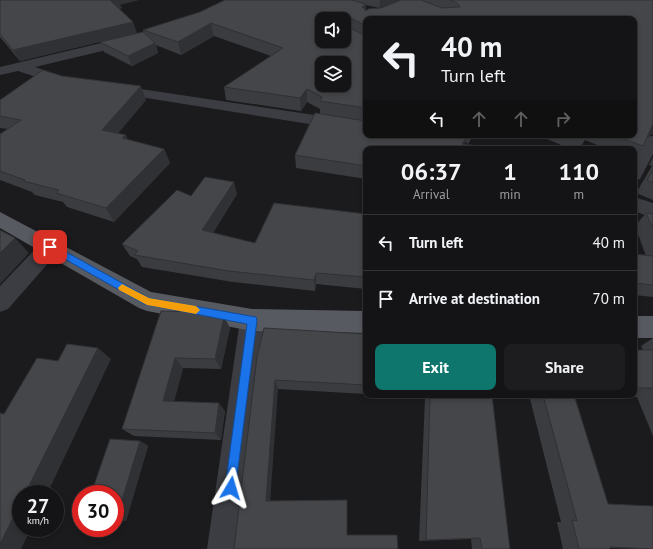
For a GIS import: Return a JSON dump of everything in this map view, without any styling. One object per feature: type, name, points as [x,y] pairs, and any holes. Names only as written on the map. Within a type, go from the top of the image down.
[{"type":"main road","points":[[0,219],[147,301],[252,320],[363,322]]},
{"type":"main road","points":[[637,327],[653,327]]},
{"type":"street","points":[[0,71],[140,38]]},
{"type":"street","points":[[18,66],[70,84],[85,86]]},
{"type":"street","points":[[101,87],[363,127]]},
{"type":"street","points":[[637,169],[651,141]]},
{"type":"street","points":[[637,205],[653,211]]},
{"type":"street","points":[[0,302],[50,247]]},
{"type":"street","points":[[223,549],[252,320]]},
{"type":"building","points":[[0,0],[110,0],[133,22],[13,50],[0,34]]},
{"type":"building","points":[[225,0],[351,0],[366,4],[362,7],[366,11],[368,9],[381,8],[401,0],[421,0],[442,8],[460,7],[457,3],[450,0],[653,0],[653,124],[643,146],[621,138],[637,138],[637,16],[363,16],[363,24],[351,18],[351,12],[315,12],[315,48],[351,48],[351,28],[363,34],[363,108],[320,101],[322,97],[307,89],[300,98],[224,87],[283,48],[211,23],[178,42],[143,30],[200,12]]},
{"type":"building","points":[[143,32],[155,43],[128,56],[100,42]]},
{"type":"building","points":[[43,70],[62,76],[141,86],[102,130],[126,135],[122,138],[164,149],[106,208],[56,193],[59,190],[23,181],[25,180],[0,171],[0,134],[21,120],[0,116],[0,100]]},
{"type":"building","points":[[315,113],[363,121],[363,138],[466,138],[462,144],[480,146],[363,146],[363,166],[295,155]]},
{"type":"building","points":[[653,170],[653,183],[647,180]]},
{"type":"building","points":[[205,177],[234,182],[202,230],[255,243],[274,203],[363,214],[363,277],[316,273],[314,280],[229,271],[134,255],[138,251],[122,244],[177,190],[191,196]]},
{"type":"building","points":[[646,213],[653,214],[653,229]]},
{"type":"building","points":[[0,230],[15,238],[0,253]]},
{"type":"building","points":[[637,254],[653,256],[653,285],[637,283]]},
{"type":"building","points":[[161,311],[201,312],[224,317],[215,359],[175,358],[163,401],[219,403],[215,433],[122,429]]},
{"type":"building","points":[[264,328],[363,334],[363,385],[275,380],[266,501],[347,500],[347,535],[397,535],[398,549],[234,549],[257,357]]},
{"type":"building","points":[[67,344],[98,348],[30,485],[12,485],[12,520],[0,544],[0,413],[4,414],[37,358],[58,361]]},
{"type":"building","points":[[637,350],[653,350],[653,388],[637,388]]},
{"type":"building","points":[[430,398],[492,398],[510,549],[482,549],[480,538],[426,540]]},
{"type":"building","points":[[544,398],[575,398],[608,504],[653,506],[653,549],[610,547],[610,549],[579,549],[572,520],[577,521]]},
{"type":"building","points":[[110,439],[140,441],[124,494],[124,485],[94,485]]},
{"type":"slow traffic","points":[[122,288],[147,301],[196,310]]},
{"type":"route","points":[[50,247],[147,301],[252,320],[231,488]]}]
